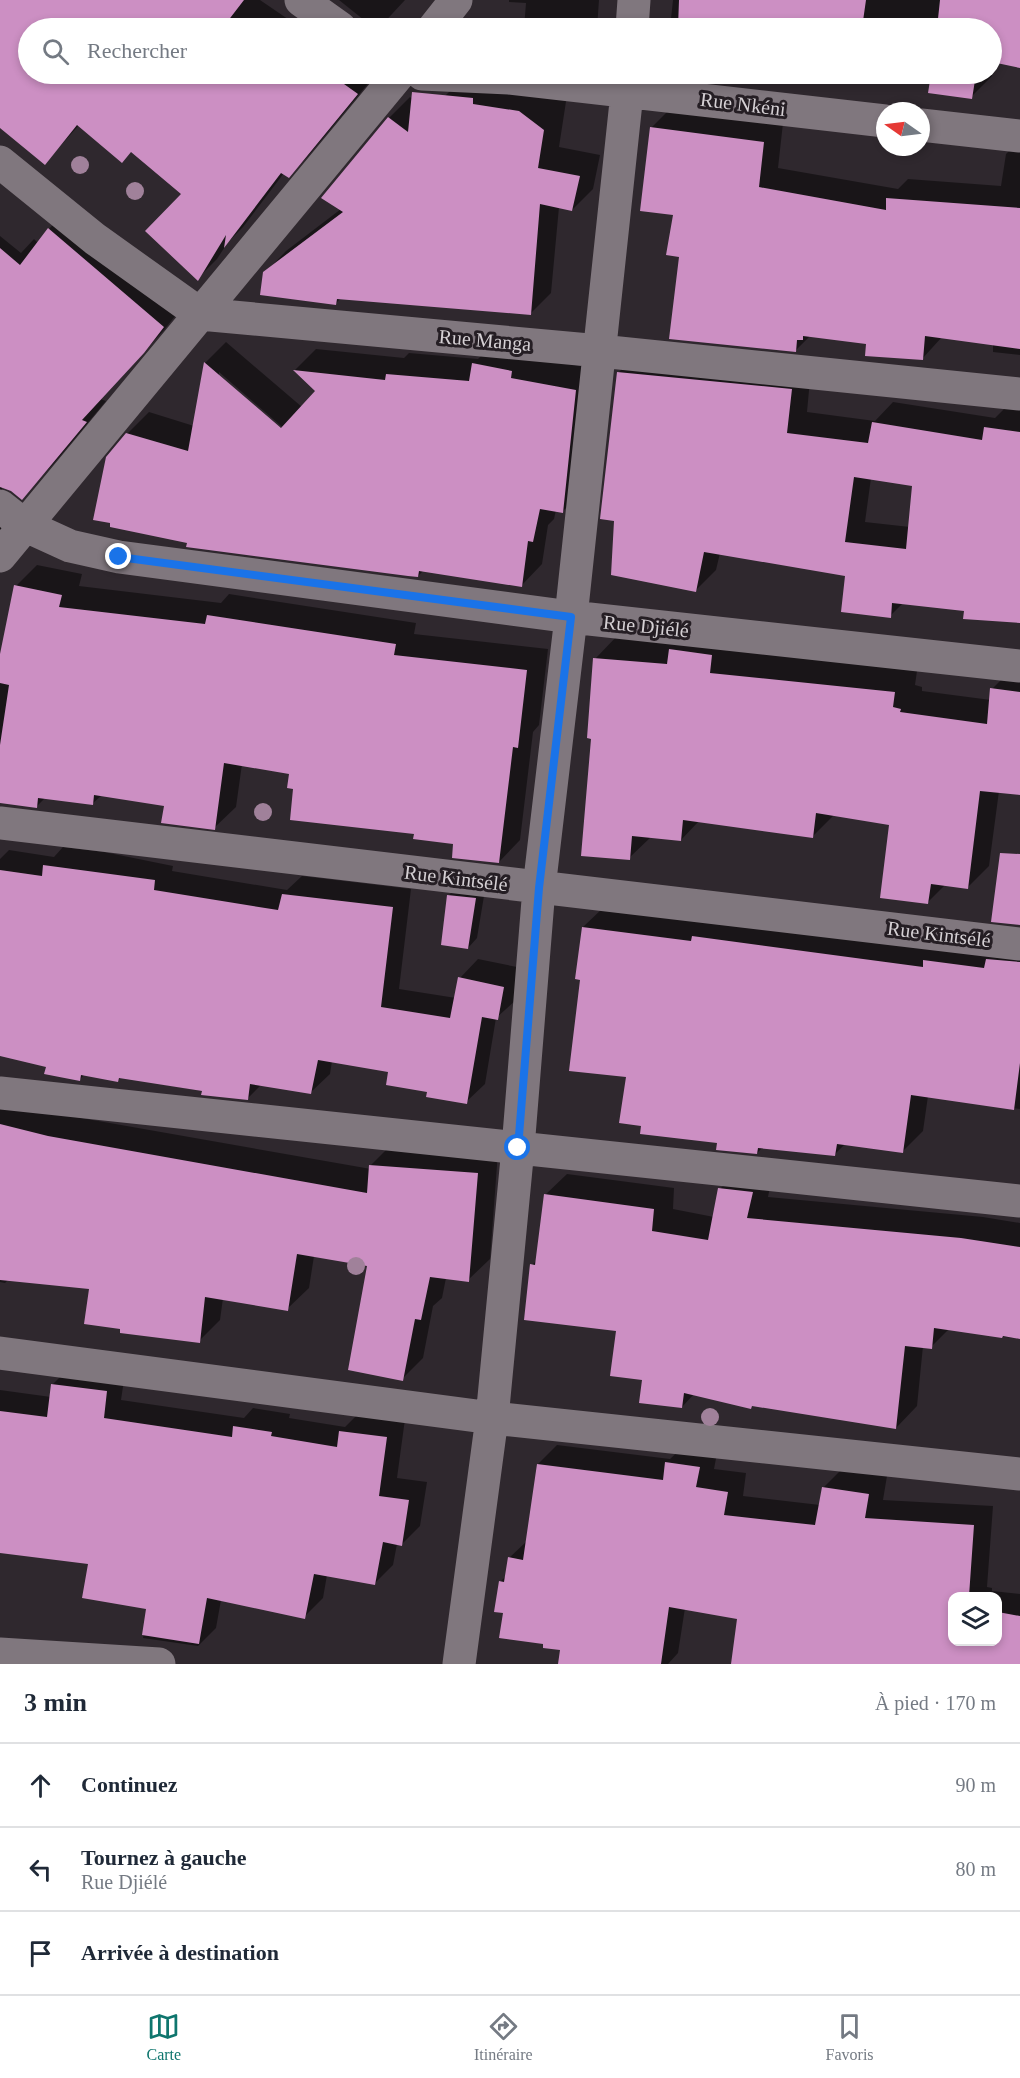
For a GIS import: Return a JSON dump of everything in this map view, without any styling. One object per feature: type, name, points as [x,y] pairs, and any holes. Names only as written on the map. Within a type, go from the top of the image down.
[{"type":"street","points":[[301,0],[326,18]]},
{"type":"street","points":[[442,18],[456,0]]},
{"type":"street","points":[[633,18],[634,0]]},
{"type":"street","points":[[0,556],[12,516],[200,314],[391,84]]},
{"type":"street","points":[[459,1664],[492,1418],[518,1148],[539,888],[629,84]]},
{"type":"street","name":"Rue Nkéni","points":[[642,84],[876,120]]},
{"type":"street","points":[[930,126],[1020,136]]},
{"type":"street","points":[[0,162],[95,239],[200,314]]},
{"type":"street","name":"Rue Manga","points":[[200,314],[600,351],[1020,394]]},
{"type":"street","name":"Rue Djiélé","points":[[12,516],[70,546],[119,557],[571,617],[1020,666]]},
{"type":"street","name":"Rue Kintsélé","points":[[0,824],[1020,944]]},
{"type":"street","points":[[0,1093],[1020,1201]]},
{"type":"street","points":[[0,1353],[492,1418],[1020,1474]]},
{"type":"street","points":[[0,1654],[159,1664]]},
{"type":"building","points":[[0,0],[244,0],[230,18],[18,18],[18,84],[344,84],[358,94],[289,178],[281,173],[224,248],[226,235],[198,281],[145,231],[181,194],[131,152],[122,163],[77,125],[45,165],[0,128]]},
{"type":"building","points":[[679,0],[866,0],[863,18],[678,18]]},
{"type":"building","points":[[940,0],[1020,0],[1020,68],[1002,64],[1002,18],[938,18]]},
{"type":"building","points":[[929,84],[974,84],[972,99],[928,93]]},
{"type":"building","points":[[412,92],[473,98],[473,104],[519,111],[544,130],[538,168],[580,176],[572,211],[540,204],[531,315],[337,299],[336,305],[260,295],[263,272],[343,212],[321,198],[388,117],[408,132]]},
{"type":"building","points":[[650,127],[764,142],[759,187],[886,210],[886,198],[1020,208],[1020,349],[925,336],[923,360],[865,356],[866,344],[803,336],[803,340],[797,340],[796,352],[669,339],[679,257],[666,255],[673,215],[640,211]]},
{"type":"building","points":[[48,228],[164,327],[144,353],[82,420],[87,422],[22,500],[11,491],[0,487],[0,248],[20,265]]},
{"type":"building","points":[[204,362],[281,428],[315,391],[293,370],[385,380],[386,374],[469,381],[472,363],[512,371],[511,378],[576,390],[563,513],[540,509],[533,542],[528,541],[522,587],[419,571],[418,577],[408,576],[186,547],[187,543],[110,527],[110,523],[93,520],[106,457],[126,433],[188,451]]},
{"type":"building","points":[[617,372],[792,389],[787,433],[868,443],[872,422],[982,440],[984,427],[1020,432],[1020,623],[963,619],[964,611],[892,603],[891,618],[841,612],[845,576],[704,552],[696,592],[611,575],[614,521],[600,519]],"holes":[[[854,477],[912,486],[906,549],[845,542]]]},
{"type":"building","points":[[14,585],[62,595],[59,607],[205,624],[207,615],[396,644],[394,655],[527,670],[518,748],[513,747],[499,863],[452,858],[453,844],[413,839],[414,834],[290,820],[293,789],[287,788],[289,774],[224,763],[215,830],[161,823],[164,806],[94,795],[93,805],[38,798],[37,808],[0,803],[0,745],[9,685],[0,683],[0,654]]},
{"type":"building","points":[[669,649],[712,655],[710,673],[895,692],[893,707],[901,709],[900,712],[987,724],[990,688],[1020,692],[1020,795],[980,791],[968,889],[931,884],[928,904],[880,898],[889,825],[816,813],[813,838],[683,820],[681,841],[632,836],[630,860],[581,856],[591,739],[587,738],[593,658],[667,664]]},
{"type":"building","points":[[1000,853],[1020,854],[1020,925],[991,922]]},
{"type":"building","points":[[43,865],[155,880],[154,890],[278,910],[282,894],[393,907],[381,1007],[450,1018],[458,977],[504,987],[498,1020],[482,1017],[467,1104],[426,1097],[427,1092],[386,1085],[388,1072],[318,1060],[311,1094],[250,1084],[248,1100],[201,1095],[202,1091],[119,1078],[118,1082],[81,1075],[80,1081],[44,1074],[46,1067],[0,1056],[0,870],[42,876]]},
{"type":"building","points":[[447,895],[476,898],[468,949],[441,945]]},
{"type":"building","points":[[582,927],[691,941],[692,936],[923,967],[923,960],[984,968],[986,959],[1020,962],[1020,1063],[1014,1110],[911,1095],[903,1153],[837,1144],[835,1156],[758,1148],[757,1154],[716,1150],[717,1143],[640,1134],[641,1126],[619,1123],[626,1077],[569,1071],[580,980],[575,979]]},
{"type":"building","points":[[0,1124],[48,1136],[367,1193],[369,1165],[478,1173],[469,1282],[430,1277],[421,1320],[415,1319],[403,1381],[348,1370],[367,1266],[297,1254],[288,1311],[205,1297],[200,1343],[120,1333],[120,1329],[84,1324],[89,1289],[0,1280]]},
{"type":"building","points":[[718,1188],[753,1192],[747,1218],[961,1238],[1020,1247],[1020,1339],[934,1328],[932,1349],[905,1346],[896,1429],[752,1406],[751,1409],[684,1393],[682,1408],[639,1403],[642,1380],[610,1376],[616,1331],[524,1320],[530,1264],[535,1265],[544,1194],[654,1209],[652,1231],[708,1240]]},
{"type":"building","points":[[51,1384],[107,1391],[104,1418],[232,1437],[233,1426],[272,1432],[271,1436],[337,1447],[339,1431],[387,1437],[379,1496],[409,1500],[402,1546],[383,1542],[375,1585],[314,1574],[305,1619],[207,1598],[199,1644],[142,1635],[146,1609],[82,1598],[88,1564],[0,1553],[0,1411],[47,1417]]},
{"type":"building","points":[[665,1462],[700,1467],[696,1487],[728,1492],[724,1515],[815,1525],[822,1487],[869,1494],[865,1518],[974,1525],[969,1592],[948,1592],[948,1646],[1002,1646],[1002,1613],[1020,1616],[1020,1664],[731,1664],[737,1619],[669,1607],[661,1664],[558,1664],[560,1650],[543,1648],[543,1644],[499,1638],[503,1613],[494,1612],[499,1581],[504,1582],[508,1557],[523,1560],[537,1464],[663,1480]]},
{"type":"route","points":[[119,557],[571,617],[539,888],[518,1148]]}]
